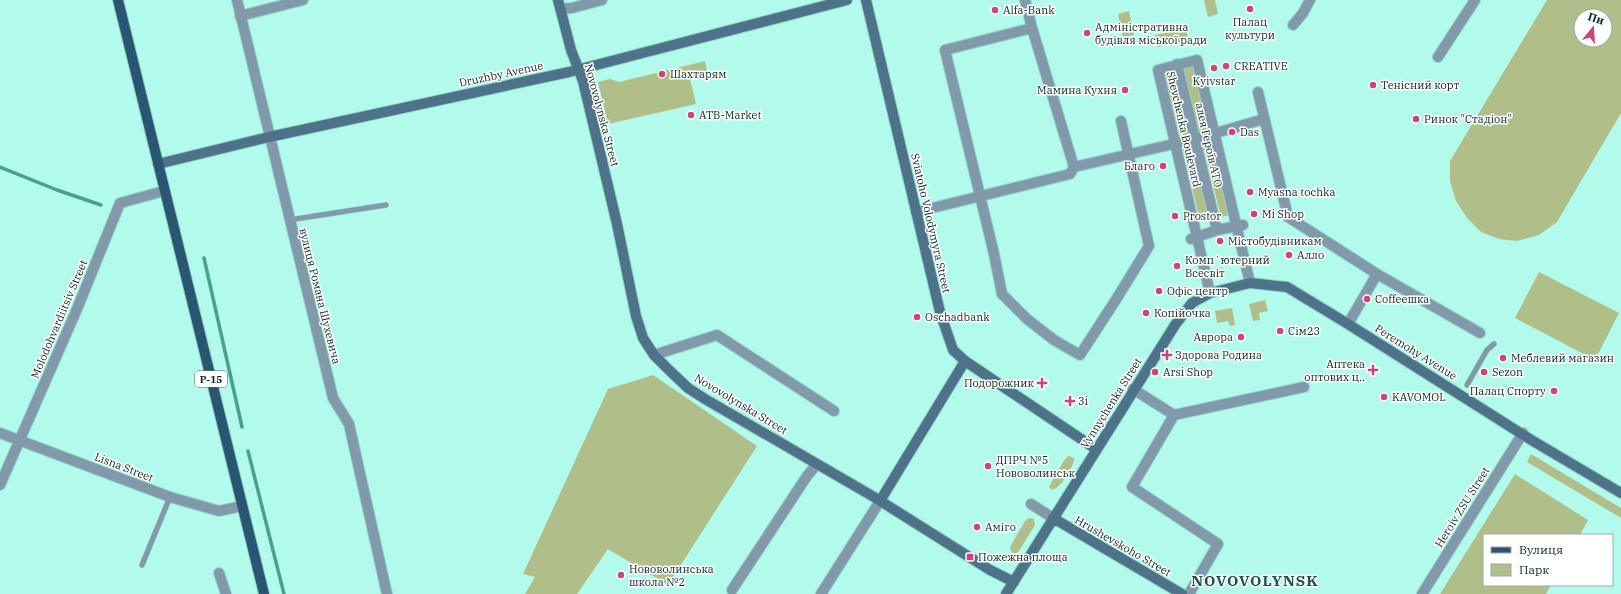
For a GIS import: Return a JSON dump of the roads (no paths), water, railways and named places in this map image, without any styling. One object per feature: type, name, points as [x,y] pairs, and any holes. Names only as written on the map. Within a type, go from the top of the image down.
[{"type":"main road","name":"Р-15","points":[[118,0],[264,594]]},
{"type":"street","name":"вулиця Романа Шухевича","points":[[237,0],[333,398],[349,424],[387,594]]},
{"type":"street","points":[[240,16],[303,0]]},
{"type":"street","points":[[560,4],[572,8],[602,0]]},
{"type":"street","name":"Druzhby Avenue","points":[[158,164],[269,137],[578,69],[847,0]]},
{"type":"street","name":"Sviatoho Volodymyra Street","points":[[866,0],[940,312],[952,350],[964,361],[1096,449]]},
{"type":"street","points":[[916,212],[1070,174],[1074,167],[1025,0]]},
{"type":"street","points":[[1293,25],[1303,13],[1310,0]]},
{"type":"street","points":[[1438,57],[1475,0]]},
{"type":"street","name":"Novovolynska Street","points":[[560,4],[617,224],[636,316],[643,338],[654,355],[688,388],[880,501],[990,570],[1014,582]]},
{"type":"street","points":[[1032,28],[945,50],[1002,294],[1027,319],[1054,340],[1080,355],[1149,246],[1121,121]]},
{"type":"street","name":"Shevchenka Boulevard","points":[[1210,293],[1194,237],[1175,142],[1158,70],[1177,64],[1197,60],[1215,134],[1241,226],[1250,283]]},
{"type":"street","name":"алея Героїв АТО","points":[[1177,64],[1217,230]]},
{"type":"street","points":[[1258,92],[1288,217],[1377,274],[1480,333]]},
{"type":"street","points":[[1074,167],[1175,142],[1215,134],[1264,119]]},
{"type":"street","name":"Molodohvardiitsiv Street","points":[[0,485],[77,309],[120,203],[164,191]]},
{"type":"street","points":[[1194,237],[1217,230],[1241,226]]},
{"type":"street","points":[[1348,324],[1377,274]]},
{"type":"street","name":"Peremohy Avenue","points":[[1230,287],[1250,283],[1287,287],[1533,441],[1621,493]]},
{"type":"street","name":"Vynnychenka Street","points":[[1006,594],[1169,333],[1192,303],[1210,293],[1230,287]]},
{"type":"street","points":[[654,355],[716,335],[834,411]]},
{"type":"street","points":[[821,594],[880,501],[964,361]]},
{"type":"street","points":[[1133,389],[1174,415],[1304,387]]},
{"type":"street","points":[[1174,415],[1132,487],[1218,544],[1189,594]]},
{"type":"street","name":"Lisna Street","points":[[0,433],[170,497],[219,511],[242,506]]},
{"type":"street","name":"Heroiv ZSU Street","points":[[1422,594],[1522,433]]},
{"type":"street","points":[[732,590],[807,476],[817,464]]},
{"type":"street","points":[[1032,504],[1053,518]]},
{"type":"street","name":"Hrushevskoho Street","points":[[1053,518],[1182,594]]},
{"type":"street","points":[[219,573],[226,594]]},
{"type":"lane","points":[[289,220],[386,205]]},
{"type":"lane","points":[[1467,385],[1487,350],[1494,344]]},
{"type":"lane","points":[[142,565],[170,497]]},
{"type":"waterway","points":[[0,167],[57,190],[101,205]]},
{"type":"waterway","points":[[204,258],[242,427]]},
{"type":"waterway","points":[[248,451],[284,594]]},
{"type":"place","name":"Палац культури","points":[[1250,9]]},
{"type":"place","name":"Alfa-Bank","points":[[995,10]]},
{"type":"place","name":"Адміністративна будівля міської ради","points":[[1087,33]]},
{"type":"place","name":"CREATIVE","points":[[1226,66]]},
{"type":"place","name":"Kyivstar","points":[[1214,68]]},
{"type":"place","name":"Шахтарям","points":[[662,74]]},
{"type":"place","name":"Тенісний корт","points":[[1373,85]]},
{"type":"place","name":"Мамина Кухня","points":[[1125,90]]},
{"type":"place","name":"ATB-Market","points":[[691,115]]},
{"type":"place","name":"Ринок \"Стадіон\"","points":[[1416,119]]},
{"type":"place","name":"Das","points":[[1232,132]]},
{"type":"place","name":"Благо","points":[[1163,166]]},
{"type":"place","name":"Myasna tochka","points":[[1250,192]]},
{"type":"place","name":"Mi Shop","points":[[1254,214]]},
{"type":"place","name":"Prostor","points":[[1175,216]]},
{"type":"place","name":"Містобудівникам","points":[[1220,241]]},
{"type":"place","name":"Алло","points":[[1289,255]]},
{"type":"place","name":"Компʼютерний Всесвіт","points":[[1177,266]]},
{"type":"place","name":"Офіс центр","points":[[1159,291]]},
{"type":"place","name":"Coffeeшка","points":[[1367,299]]},
{"type":"place","name":"Копійочка","points":[[1146,313]]},
{"type":"place","name":"Oschadbank","points":[[917,317]]},
{"type":"place","name":"Сім23","points":[[1280,331]]},
{"type":"place","name":"Аврора","points":[[1241,337]]},
{"type":"place","name":"Здорова Родина","points":[[1167,355]]},
{"type":"place","name":"Меблевий магазин","points":[[1503,358]]},
{"type":"place","name":"Аптека оптових ц‥","points":[[1373,370]]},
{"type":"place","name":"Arsi Shop","points":[[1155,372]]},
{"type":"place","name":"Sezon","points":[[1484,372]]},
{"type":"place","name":"Подорожник","points":[[1042,383]]},
{"type":"place","name":"Палац Спорту","points":[[1554,391]]},
{"type":"place","name":"KAVOMOL","points":[[1384,397]]},
{"type":"place","name":"3i","points":[[1070,401]]},
{"type":"place","name":"ДПРЧ №5 Нововолинськ","points":[[988,466]]},
{"type":"place","name":"Аміго","points":[[977,527]]},
{"type":"place","name":"Пожежна площа","points":[[970,557]]},
{"type":"place","name":"Нововолинська школа №2","points":[[621,575]]},
{"type":"district","name":"NOVOVOLYNSK","points":[[1255,580]]}]
